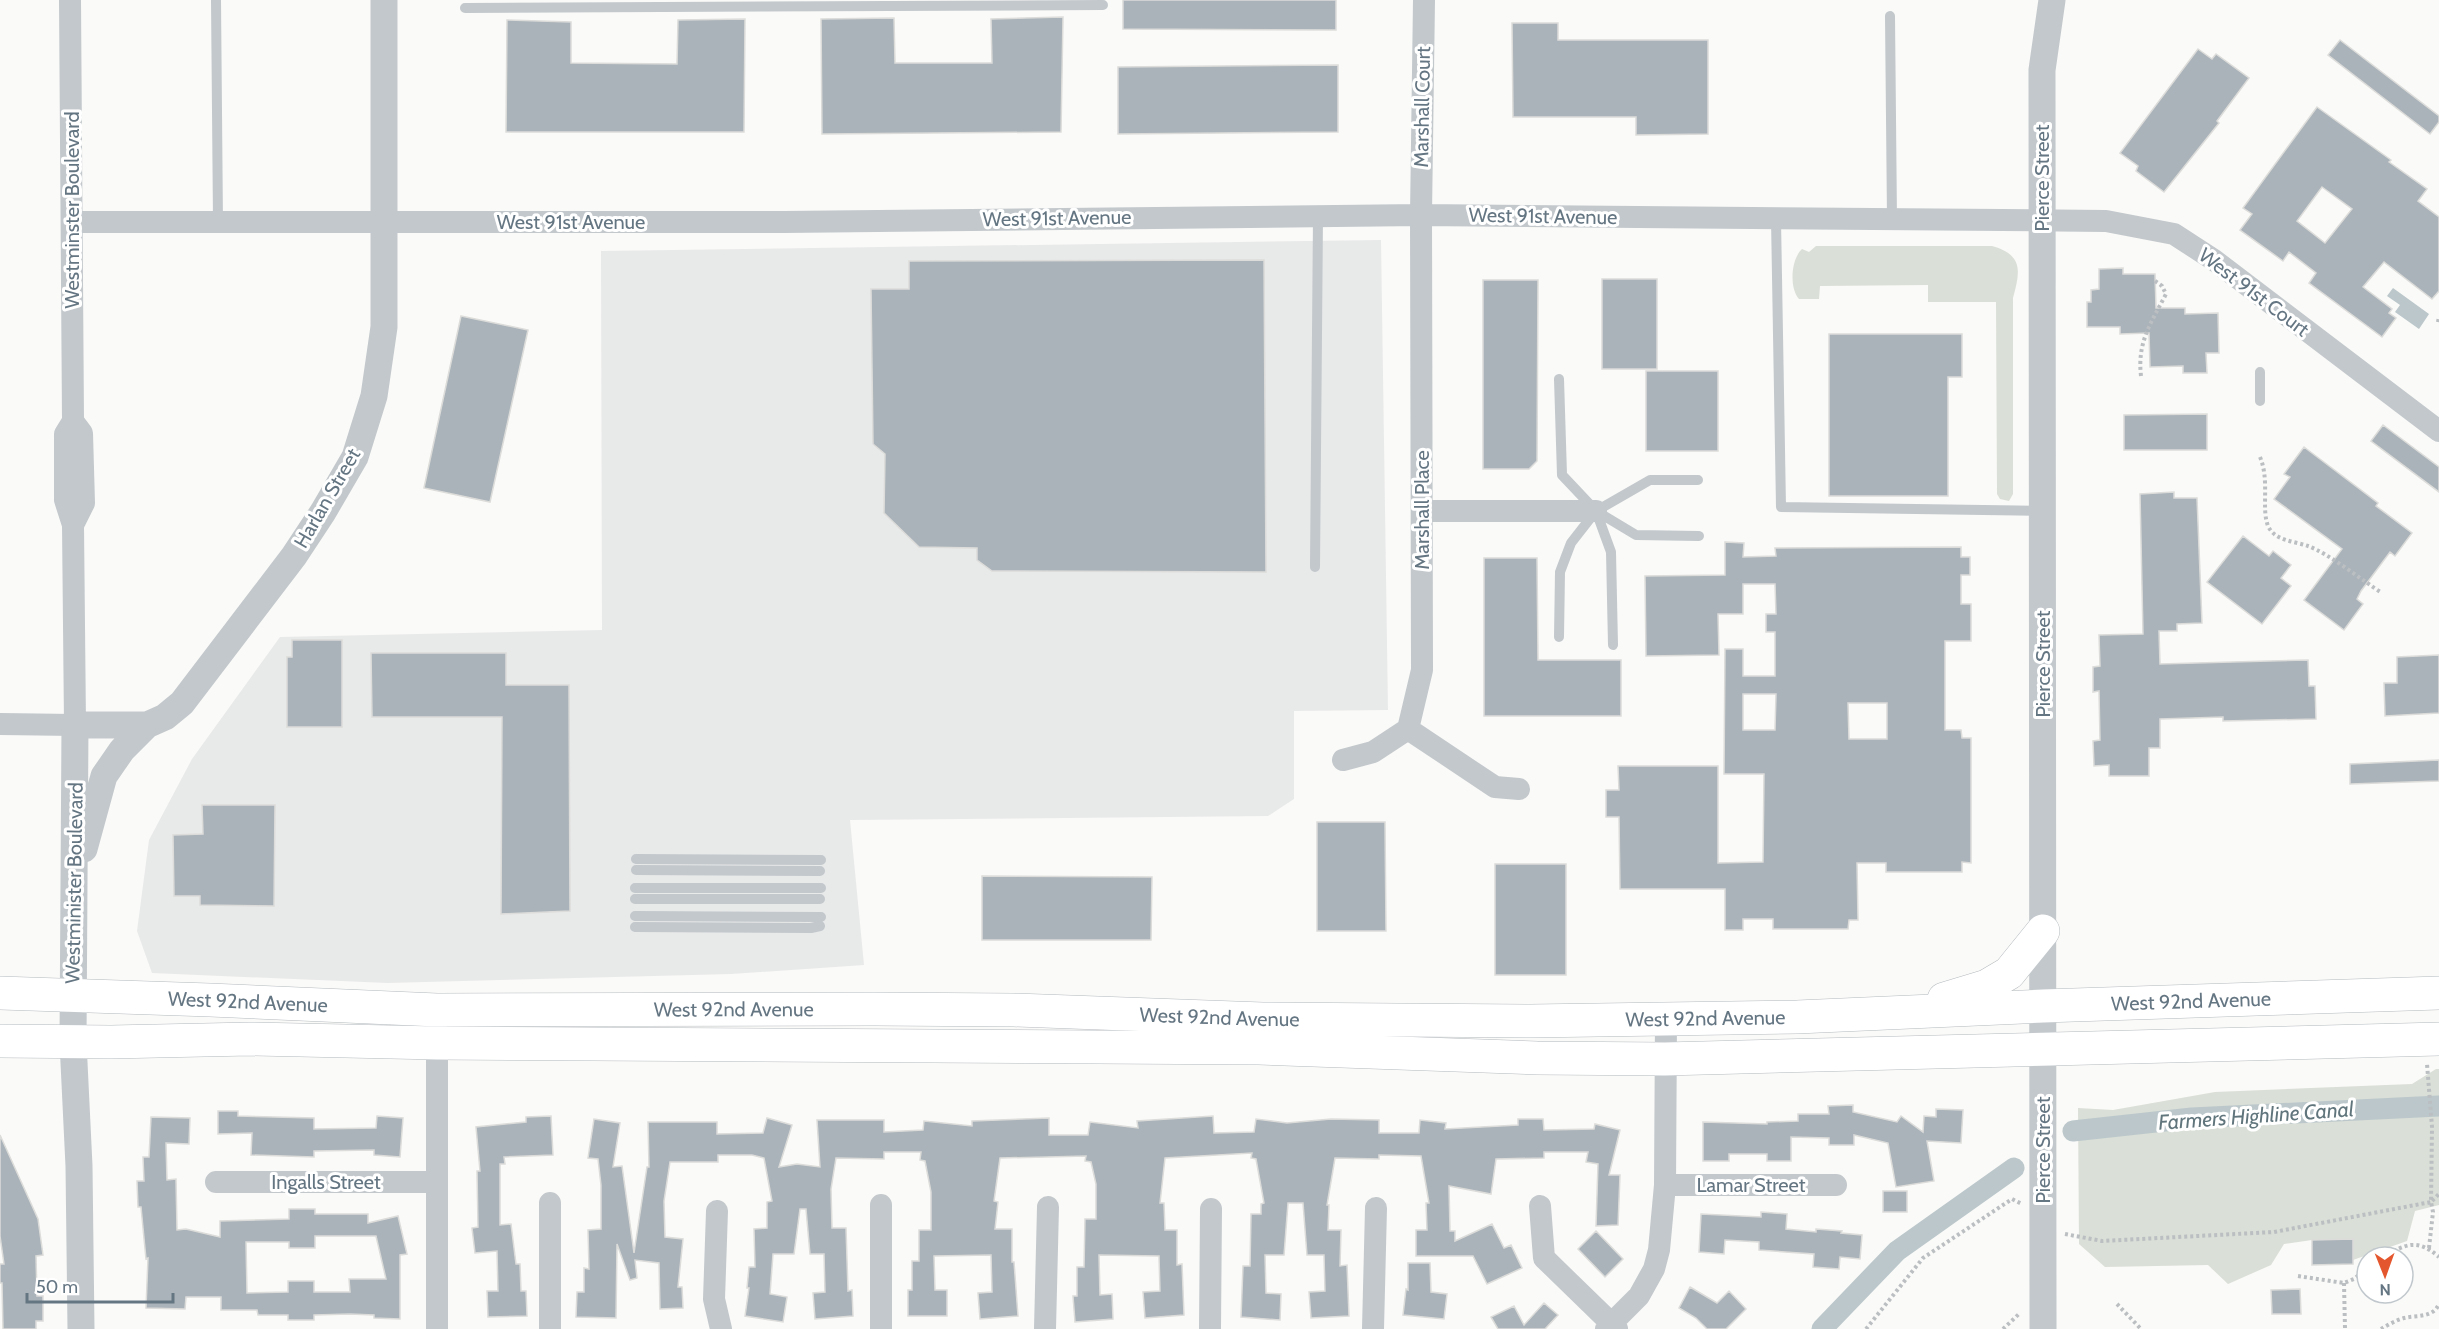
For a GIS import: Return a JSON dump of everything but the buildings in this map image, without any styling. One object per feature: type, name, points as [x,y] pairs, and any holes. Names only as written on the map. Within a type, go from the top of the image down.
[{"type":"main road","points":[[1881,1013],[1956,996],[1987,986],[2015,967],[2043,931]]},
{"type":"main road","name":"West 92nd Avenue","points":[[0,993],[210,999],[875,1026],[1259,1048],[1537,1058],[1665,1059],[2043,1048],[2433,1050]]},
{"type":"main road","name":"West 92nd Avenue","points":[[0,1041],[250,1039],[437,1043],[875,1026],[1014,1010],[1263,1019],[1531,1022],[1666,1020],[2439,993]]},
{"type":"street","name":"Westminster Boulevard","points":[[70,0],[73,421],[82,433],[84,503],[73,525],[75,725]]},
{"type":"street","name":"Harlan Street","points":[[75,725],[147,725],[165,717],[182,703],[294,556],[355,457],[374,396],[384,327],[384,0]]},
{"type":"street","name":"Marshall Court","points":[[1421,215],[1424,0]]},
{"type":"street","name":"Pierce Street","points":[[2043,1329],[2042,70],[2052,0]]},
{"type":"street","name":"West 91st Avenue","points":[[73,222],[385,224],[1421,215],[2042,222]]},
{"type":"street","name":"Marshall Place","points":[[1408,729],[1422,670],[1421,215]]},
{"type":"street","name":"West 91st Court","points":[[2042,222],[2106,221],[2174,234],[2214,260],[2439,431]]},
{"type":"street","points":[[1422,511],[1596,512]]},
{"type":"street","points":[[0,724],[75,725]]},
{"type":"street","name":"Westminister Boulevard","points":[[73,1042],[75,725]]},
{"type":"street","points":[[75,885],[104,776],[122,750],[147,725]]},
{"type":"street","points":[[1343,760],[1373,752],[1408,729],[1495,787],[1518,789]]},
{"type":"street","points":[[437,1010],[437,1329]]},
{"type":"street","points":[[1540,1206],[1544,1258],[1611,1327],[1639,1296],[1654,1269],[1662,1229],[1665,1185],[1666,1020]]},
{"type":"street","points":[[73,1042],[79,1166],[81,1329]]},
{"type":"street","name":"Ingalls Street","points":[[216,1182],[436,1182]]},
{"type":"street","name":"Lamar Street","points":[[1665,1185],[1836,1185]]},
{"type":"street","points":[[550,1203],[550,1329]]},
{"type":"street","points":[[881,1205],[881,1329]]},
{"type":"street","points":[[1045,1329],[1048,1207]]},
{"type":"street","points":[[1373,1329],[1376,1208]]},
{"type":"street","points":[[1210,1329],[1211,1209]]},
{"type":"street","points":[[717,1211],[714,1299],[721,1329]]},
{"type":"lane","points":[[216,0],[218,222]]},
{"type":"lane","points":[[465,8],[1103,5]]},
{"type":"lane","points":[[1890,16],[1892,220]]},
{"type":"lane","points":[[1315,567],[1318,216]]},
{"type":"lane","points":[[1776,219],[1781,507],[2043,511]]},
{"type":"lane","points":[[2260,372],[2260,401]]},
{"type":"lane","points":[[1560,379],[1562,475],[1596,512],[1636,535],[1699,536]]},
{"type":"lane","points":[[1559,637],[1560,572],[1571,543],[1596,512],[1650,480],[1698,480]]},
{"type":"lane","points":[[1596,512],[1611,552],[1612,645]]},
{"type":"lane","points":[[636,865],[820,865]]},
{"type":"lane","points":[[635,893],[820,894]]},
{"type":"lane","points":[[635,922],[820,922]]},
{"type":"path","points":[[2141,376],[2139,358],[2142,343],[2166,294],[2156,281]]},
{"type":"path","points":[[2438,322],[2439,316]]},
{"type":"path","points":[[2260,458],[2266,472],[2267,523],[2272,533],[2280,538],[2310,546],[2382,593]]},
{"type":"path","points":[[2428,1248],[2433,1212],[2430,1097],[2433,1050]]},
{"type":"path","points":[[2068,1236],[2102,1241],[2274,1233],[2432,1202],[2439,1194]]},
{"type":"path","points":[[1866,1329],[1923,1258],[2012,1199],[2026,1206]]},
{"type":"path","points":[[2408,1245],[2414,1244],[2428,1248],[2439,1257]]},
{"type":"path","points":[[2298,1276],[2344,1283],[2355,1278]]},
{"type":"path","points":[[2344,1283],[2345,1329]]},
{"type":"path","points":[[2117,1304],[2141,1329]]},
{"type":"path","points":[[2381,1329],[2401,1318],[2430,1314],[2436,1311],[2439,1304]]},
{"type":"path","points":[[2003,1329],[2025,1309]]},
{"type":"shaded area","points":[[1381,240],[1388,710],[1294,711],[1294,799],[1268,816],[850,820],[864,965],[731,974],[387,983],[152,973],[137,931],[149,840],[192,759],[280,637],[602,630],[601,251]]},
{"type":"shaded area","points":[[1816,246],[1992,246],[2010,254],[2015,260],[2018,272],[2013,298],[2013,494],[2009,501],[2000,499],[1997,494],[1996,302],[1928,302],[1928,285],[1820,286],[1819,299],[1799,299],[1793,281],[1795,259],[1802,249],[1809,252]]},
{"type":"shaded area","points":[[2393,288],[2429,314],[2419,329],[2395,312],[2400,305],[2387,296]]},
{"type":"shaded area","points":[[2439,1069],[2439,1205],[2415,1211],[2407,1241],[2396,1245],[2355,1245],[2355,1259],[2353,1260],[2352,1239],[2312,1240],[2284,1244],[2271,1265],[2228,1284],[2208,1265],[2105,1267],[2079,1244],[2078,1108],[2113,1110],[2215,1092],[2412,1084]]},
{"type":"waterway","name":"Farmers Highline Canal","points":[[2073,1131],[2192,1118],[2439,1106]]},
{"type":"waterway","name":"Farmers Highline Canal","points":[[1822,1329],[1897,1251],[2014,1168]]}]
